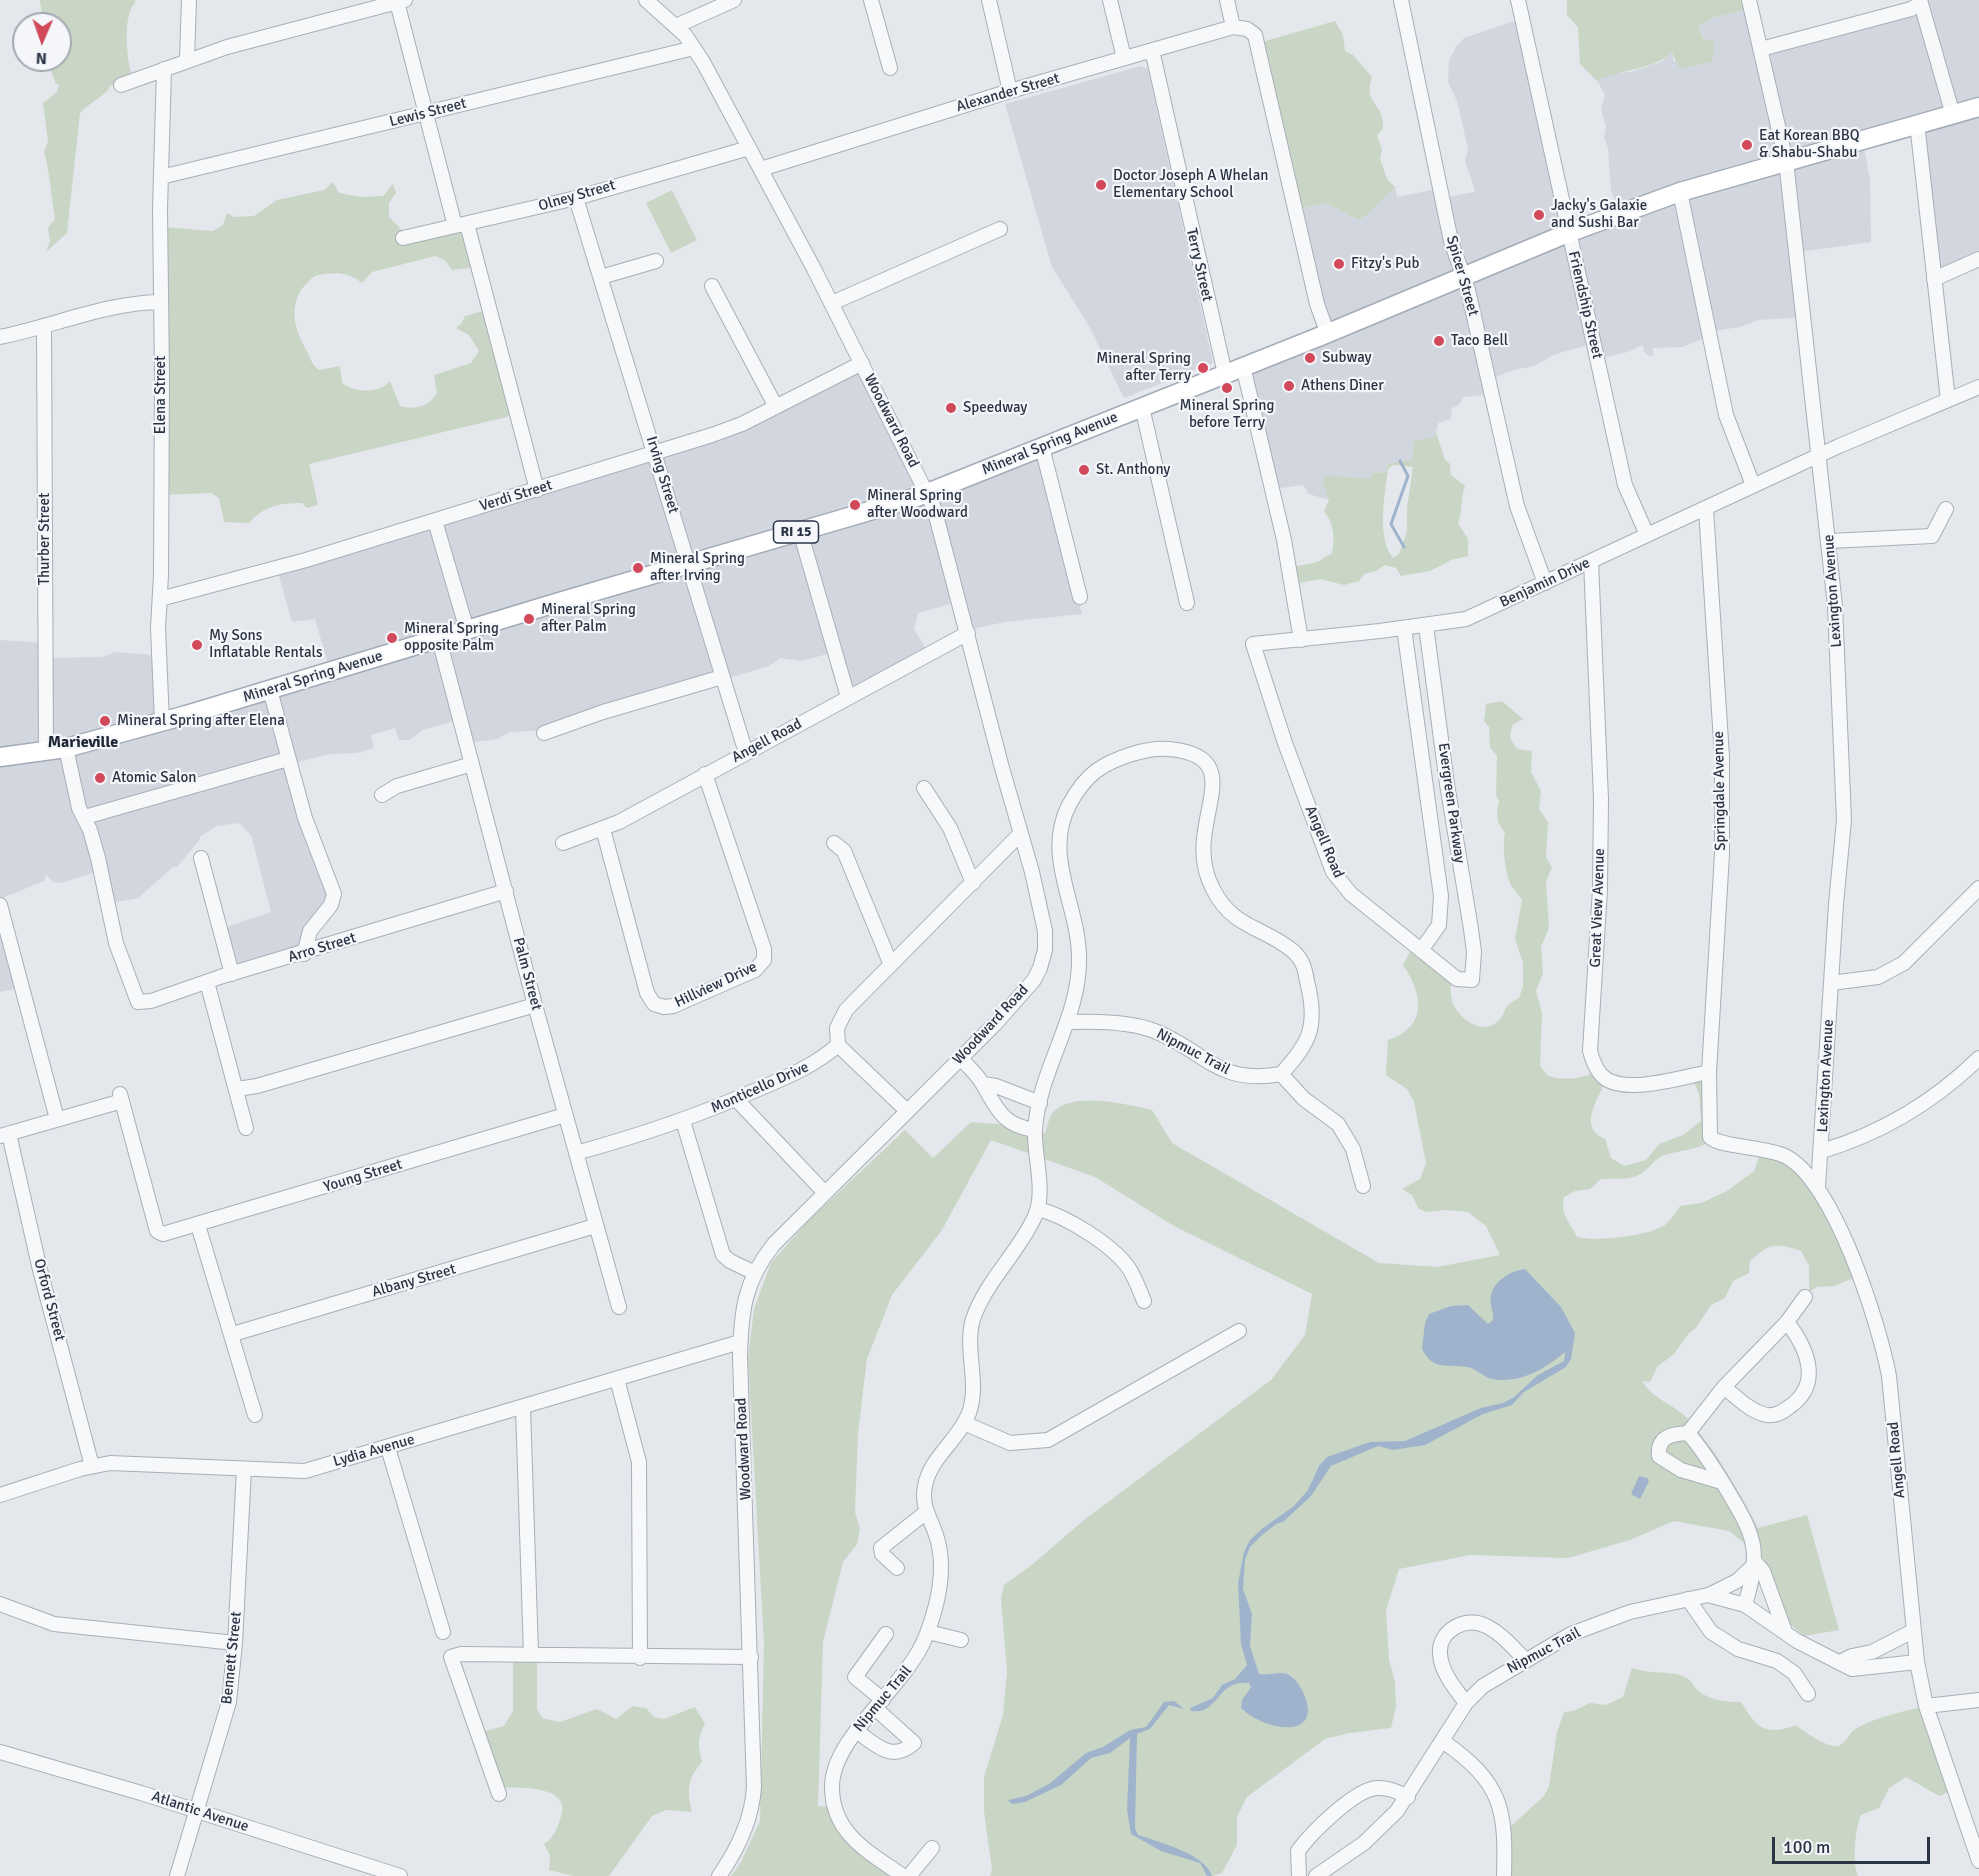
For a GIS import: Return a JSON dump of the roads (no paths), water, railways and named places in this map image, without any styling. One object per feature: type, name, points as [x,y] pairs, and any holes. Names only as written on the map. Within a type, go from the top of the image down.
[{"type":"main road","name":"Mineral Spring Avenue","points":[[0,757],[66,748],[162,722],[800,531],[926,491],[1225,374],[1568,233],[1680,192],[1979,107]]},
{"type":"street","points":[[187,59],[189,0]]},
{"type":"street","name":"Woodward Road","points":[[646,0],[676,26],[694,48],[832,303],[934,508],[1043,916],[1045,950],[1040,968],[1017,999],[774,1244],[755,1272],[744,1302],[740,1342],[751,1657],[753,1806],[748,1825],[730,1861],[719,1876]]},
{"type":"street","points":[[676,26],[734,0]]},
{"type":"street","points":[[872,0],[890,68]]},
{"type":"street","points":[[989,0],[1010,91]]},
{"type":"street","points":[[1110,0],[1124,58]]},
{"type":"street","points":[[1227,0],[1233,27],[1247,29],[1255,35],[1317,304],[1327,332]]},
{"type":"street","name":"Spicer Street","points":[[1401,0],[1451,241],[1468,290],[1517,506],[1545,583]]},
{"type":"street","name":"Friendship Street","points":[[1518,0],[1625,485],[1647,535]]},
{"type":"street","name":"Lexington Avenue","points":[[1749,0],[1786,161],[1835,606],[1844,820],[1818,1187]]},
{"type":"street","points":[[121,85],[187,59],[401,1],[426,114],[461,225],[537,490]]},
{"type":"street","points":[[1761,49],[1911,9],[1921,2],[1953,114]]},
{"type":"street","name":"Alexander Street","points":[[761,169],[1010,91],[1233,27]]},
{"type":"street","name":"Lewis Street","points":[[161,177],[694,48]]},
{"type":"street","name":"Terry Street","points":[[1152,50],[1225,374]]},
{"type":"street","name":"Elena Street","points":[[162,722],[158,628],[160,599],[161,177],[164,69]]},
{"type":"street","points":[[1917,123],[1948,400]]},
{"type":"street","name":"Olney Street","points":[[403,238],[576,198],[749,148]]},
{"type":"street","points":[[1680,192],[1726,415],[1753,485]]},
{"type":"street","name":"Irving Street","points":[[576,198],[746,753]]},
{"type":"street","points":[[832,303],[1000,229]]},
{"type":"street","points":[[1934,279],[1979,259]]},
{"type":"street","points":[[601,277],[656,261]]},
{"type":"street","points":[[712,286],[776,407]]},
{"type":"street","points":[[0,337],[106,308],[135,302],[160,302]]},
{"type":"street","name":"Thurber Street","points":[[44,326],[46,752]]},
{"type":"street","name":"Verdi Street","points":[[160,599],[294,564],[656,454],[742,424],[862,363]]},
{"type":"street","points":[[1243,366],[1284,540],[1302,640]]},
{"type":"street","name":"Benjamin Drive","points":[[1253,644],[1426,626],[1466,619],[1706,509],[1753,485],[1979,387]]},
{"type":"street","points":[[1142,407],[1187,603]]},
{"type":"street","points":[[1041,447],[1080,597]]},
{"type":"street","name":"Springdale Avenue","points":[[1706,509],[1722,757],[1722,854],[1709,1072]]},
{"type":"street","points":[[1829,541],[1932,536],[1946,509]]},
{"type":"street","points":[[435,521],[467,630]]},
{"type":"street","points":[[800,531],[848,697]]},
{"type":"street","name":"Great View Avenue","points":[[1591,561],[1598,670],[1601,810],[1600,889],[1590,1051],[1599,1072],[1606,1079],[1619,1084],[1637,1085],[1709,1072]]},
{"type":"street","name":"Evergreen Parkway","points":[[1426,626],[1447,784],[1471,929],[1474,961],[1472,980]]},
{"type":"street","name":"Evergreen Parkway","points":[[1404,628],[1441,896],[1439,925],[1422,949]]},
{"type":"street","name":"Angell Road","points":[[563,843],[603,829],[968,633]]},
{"type":"street","name":"Palm Street","points":[[439,639],[535,1005],[619,1308]]},
{"type":"street","name":"Angell Road","points":[[1253,644],[1284,743],[1333,872],[1351,894],[1457,979],[1472,980]]},
{"type":"street","points":[[544,733],[603,712],[722,676]]},
{"type":"street","points":[[270,690],[311,837],[333,894],[331,905],[310,931],[304,954]]},
{"type":"street","points":[[66,748],[79,808],[85,817],[288,759]]},
{"type":"street","points":[[1144,1301],[1132,1274],[1119,1257],[1070,1222],[1038,1209],[1035,1130],[1040,1103],[1069,1022],[1079,969],[1078,935],[1058,854],[1058,840],[1066,810],[1083,783],[1108,764],[1160,748],[1192,753],[1203,758],[1211,768],[1214,779],[1203,854],[1208,879],[1216,895],[1235,919],[1297,954],[1304,965],[1312,1000],[1313,1023],[1302,1048],[1281,1074],[1304,1099],[1338,1124],[1353,1149],[1363,1186]]},
{"type":"street","points":[[382,795],[397,786],[472,764]]},
{"type":"street","name":"Hillview Drive","points":[[603,829],[648,993],[654,1004],[664,1007],[673,1006],[755,970],[764,960],[764,949],[705,774]]},
{"type":"street","points":[[924,788],[950,828],[973,883]]},
{"type":"street","name":"Arro Street","points":[[85,817],[102,876],[116,943],[138,1002],[151,1001],[232,974],[506,891]]},
{"type":"street","points":[[907,1111],[838,1045],[837,1028],[846,1010],[1021,833]]},
{"type":"street","points":[[834,843],[844,851],[891,965]]},
{"type":"street","points":[[201,858],[232,974]]},
{"type":"street","points":[[1831,983],[1878,977],[1904,963],[1979,888]]},
{"type":"street","points":[[0,905],[57,1119],[4,1135]]},
{"type":"street","points":[[207,982],[246,1128]]},
{"type":"street","points":[[237,1089],[257,1086],[535,1005]]},
{"type":"street","name":"Nipmuc Trail","points":[[1069,1022],[1091,1021],[1154,1030],[1227,1072],[1259,1078],[1281,1074]]},
{"type":"street","name":"Monticello Drive","points":[[576,1153],[683,1121],[799,1071],[823,1059],[838,1045]]},
{"type":"street","points":[[961,1058],[983,1084],[986,1093],[1006,1119],[1023,1128],[1035,1130]]},
{"type":"street","points":[[1822,1151],[1877,1131],[1907,1115],[1959,1078],[1979,1058]]},
{"type":"street","name":"Angell Road","points":[[1709,1072],[1710,1137],[1726,1144],[1766,1149],[1786,1157],[1803,1169],[1818,1187],[1865,1286],[1882,1336],[1889,1376],[1912,1631],[1917,1662],[1926,1706],[1979,1861]]},
{"type":"street","points":[[983,1084],[996,1086],[1040,1103]]},
{"type":"street","name":"Young Street","points":[[57,1119],[121,1097],[159,1234],[198,1225],[565,1115]]},
{"type":"street","points":[[736,1099],[825,1192]]},
{"type":"street","points":[[683,1121],[723,1255],[730,1261],[755,1272]]},
{"type":"street","name":"Orford Street","points":[[4,1135],[92,1466]]},
{"type":"street","name":"Nipmuc Trail","points":[[903,1876],[853,1840],[839,1823],[834,1807],[834,1772],[843,1749],[856,1731],[913,1664],[928,1632],[939,1588],[941,1562],[936,1536],[925,1513],[924,1494],[927,1475],[964,1423],[971,1408],[973,1390],[970,1340],[975,1314],[987,1291],[1034,1220],[1038,1209]]},
{"type":"street","points":[[198,1225],[233,1334],[255,1415]]},
{"type":"street","name":"Albany Street","points":[[233,1334],[595,1226]]},
{"type":"street","points":[[1722,1482],[1681,1470],[1659,1456],[1658,1448],[1663,1439],[1674,1434],[1688,1433],[1724,1387],[1787,1322],[1805,1296]]},
{"type":"street","points":[[1724,1387],[1746,1405],[1767,1415],[1783,1411],[1798,1399],[1806,1390],[1809,1364],[1806,1350],[1787,1322]]},
{"type":"street","points":[[964,1423],[1010,1443],[1048,1440],[1239,1331]]},
{"type":"street","name":"Lydia Avenue","points":[[0,1495],[92,1466],[125,1463],[305,1471],[524,1408],[740,1342]]},
{"type":"street","points":[[617,1379],[639,1462],[640,1658]]},
{"type":"street","points":[[524,1408],[531,1654]]},
{"type":"street","points":[[1688,1433],[1703,1450],[1748,1524],[1756,1563],[1745,1605]]},
{"type":"street","points":[[388,1448],[443,1632]]},
{"type":"street","name":"Bennett Street","points":[[177,1876],[229,1702],[235,1643],[244,1469]]},
{"type":"street","points":[[897,1568],[882,1554],[881,1548],[925,1513]]},
{"type":"street","points":[[1708,1595],[1737,1581],[1756,1563]]},
{"type":"street","points":[[1756,1563],[1763,1571],[1785,1631]]},
{"type":"street","name":"Nipmuc Trail","points":[[1316,1876],[1364,1843],[1408,1797],[1466,1703],[1483,1686],[1525,1660],[1593,1626],[1630,1612],[1708,1595],[1745,1605],[1818,1653],[1842,1661],[1852,1669],[1917,1662]]},
{"type":"street","points":[[1688,1599],[1711,1632],[1738,1649],[1777,1661],[1794,1673],[1808,1694]]},
{"type":"street","points":[[0,1604],[54,1624],[235,1643]]},
{"type":"street","points":[[1466,1703],[1452,1685],[1440,1655],[1441,1642],[1457,1625],[1479,1623],[1488,1626],[1525,1660]]},
{"type":"street","points":[[1842,1661],[1852,1656],[1872,1652],[1912,1631]]},
{"type":"street","points":[[928,1632],[961,1640]]},
{"type":"street","points":[[856,1731],[887,1752],[904,1752],[914,1743],[855,1677],[886,1634]]},
{"type":"street","points":[[499,1794],[451,1657],[461,1654],[531,1654],[640,1658],[751,1657]]},
{"type":"street","points":[[1926,1706],[1979,1700]]},
{"type":"street","points":[[1444,1742],[1472,1765],[1486,1780],[1495,1796],[1505,1828],[1504,1876]]},
{"type":"street","name":"Atlantic Avenue","points":[[0,1752],[400,1876]]},
{"type":"street","points":[[1299,1876],[1298,1851],[1359,1794],[1376,1787],[1396,1791],[1408,1797]]},
{"type":"street","points":[[909,1876],[932,1848]]},
{"type":"water","points":[[1525,1269],[1561,1307],[1575,1333],[1571,1359],[1566,1367],[1524,1392],[1512,1405],[1483,1414],[1425,1445],[1393,1450],[1378,1446],[1331,1466],[1311,1496],[1283,1522],[1276,1524],[1250,1547],[1245,1560],[1243,1589],[1252,1614],[1250,1646],[1259,1674],[1284,1673],[1294,1679],[1302,1690],[1308,1706],[1307,1717],[1301,1724],[1291,1727],[1265,1723],[1252,1716],[1241,1708],[1242,1700],[1251,1687],[1249,1683],[1230,1686],[1208,1708],[1191,1711],[1190,1708],[1213,1698],[1222,1685],[1235,1679],[1247,1665],[1241,1644],[1238,1583],[1244,1552],[1250,1540],[1294,1506],[1308,1490],[1319,1466],[1327,1457],[1370,1442],[1405,1441],[1481,1408],[1503,1403],[1514,1397],[1538,1375],[1564,1361],[1565,1352],[1532,1374],[1502,1380],[1489,1378],[1470,1368],[1436,1364],[1426,1356],[1422,1349],[1425,1323],[1429,1314],[1451,1306],[1468,1305],[1488,1324],[1493,1320],[1491,1298],[1496,1285],[1506,1276]]},
{"type":"water","points":[[1639,1476],[1649,1481],[1640,1499],[1631,1494]]},
{"type":"water","points":[[1174,1701],[1184,1709],[1169,1705],[1150,1729],[1137,1734],[1135,1828],[1138,1835],[1191,1855],[1207,1868],[1212,1876],[1207,1876],[1200,1863],[1161,1851],[1131,1834],[1127,1810],[1130,1738],[1110,1753],[1091,1758],[1061,1785],[1025,1802],[1012,1804],[1008,1800],[1026,1796],[1049,1784],[1086,1753],[1103,1747],[1130,1730],[1146,1727],[1164,1702]]},
{"type":"waterway","points":[[1400,461],[1408,476],[1391,524],[1404,547]]},
{"type":"place","name":"Eat Korean BBQ & Shabu-Shabu","points":[[1747,145]]},
{"type":"place","name":"Doctor Joseph A Whelan Elementary School","points":[[1101,185]]},
{"type":"place","name":"Jacky's Galaxie and Sushi Bar","points":[[1539,215]]},
{"type":"place","name":"Fitzy's Pub","points":[[1339,264]]},
{"type":"place","name":"Taco Bell","points":[[1439,341]]},
{"type":"place","name":"Subway","points":[[1310,358]]},
{"type":"place","name":"Mineral Spring after Terry","points":[[1203,368]]},
{"type":"place","name":"Athens Diner","points":[[1289,386]]},
{"type":"place","name":"Mineral Spring before Terry","points":[[1227,388]]},
{"type":"place","name":"Speedway","points":[[951,408]]},
{"type":"place","name":"St. Anthony","points":[[1084,470]]},
{"type":"place","name":"Mineral Spring after Woodward","points":[[855,505]]},
{"type":"place","name":"Mineral Spring after Irving","points":[[638,568]]},
{"type":"place","name":"Mineral Spring after Palm","points":[[529,619]]},
{"type":"place","name":"Mineral Spring opposite Palm","points":[[392,638]]},
{"type":"place","name":"My Sons Inflatable Rentals","points":[[197,645]]},
{"type":"place","name":"Mineral Spring after Elena","points":[[105,721]]},
{"type":"place","name":"Atomic Salon","points":[[100,778]]},
{"type":"district","name":"Marieville","points":[[83,743]]}]
